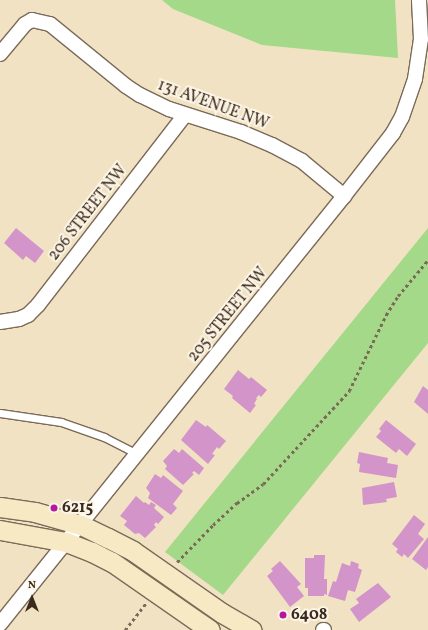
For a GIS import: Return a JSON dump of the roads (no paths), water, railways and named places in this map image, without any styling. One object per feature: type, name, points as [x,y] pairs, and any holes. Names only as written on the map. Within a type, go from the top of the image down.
[{"type":"street","name":"205 STREET NW","points":[[0,624],[138,454],[393,133],[409,98],[415,79],[421,39],[419,0]]},
{"type":"street","name":"131 AVENUE NW","points":[[0,54],[19,30],[32,20],[50,24],[126,86],[155,103],[185,115],[241,132],[272,145],[302,161],[344,196]]},
{"type":"street","name":"206 STREET NW","points":[[5,322],[28,315],[45,296],[185,115]]},
{"type":"street","points":[[0,507],[35,512],[81,525],[133,550],[222,613],[251,630]]},
{"type":"street","points":[[0,530],[66,542],[112,562],[210,630]]},
{"type":"lane","points":[[0,413],[61,422],[104,437],[138,454]]},
{"type":"place","name":"6215","points":[[54,508]]},
{"type":"place","name":"6408","points":[[283,615]]}]
